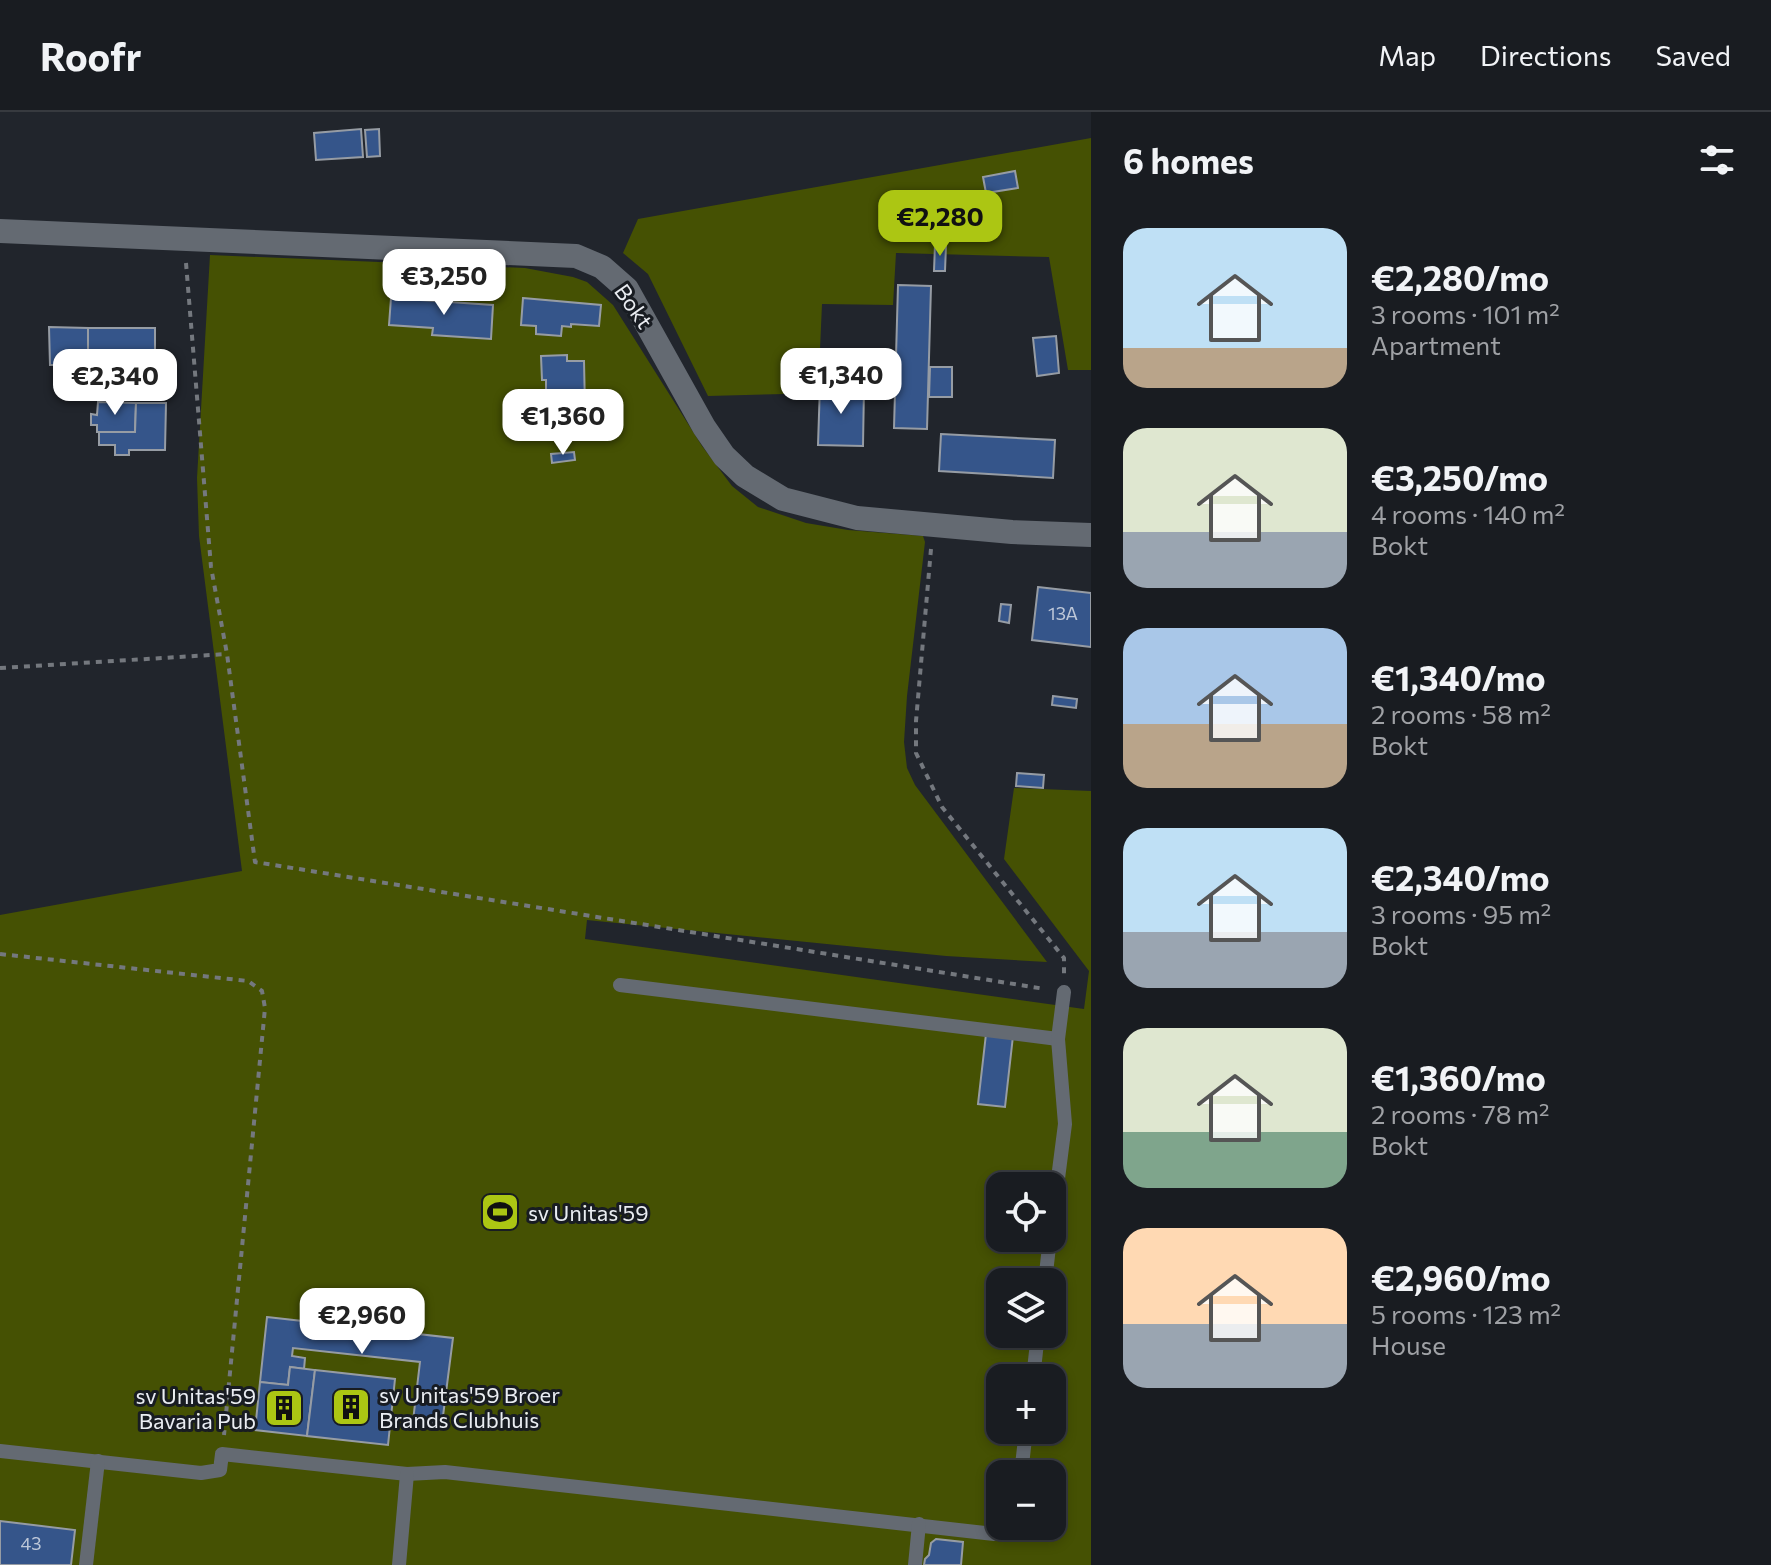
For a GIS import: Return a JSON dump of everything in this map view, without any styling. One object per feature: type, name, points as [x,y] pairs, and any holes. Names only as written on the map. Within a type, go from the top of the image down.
[{"type":"street","name":"Bokt","points":[[0,231],[576,256],[602,267],[627,289],[704,427],[724,456],[745,476],[783,499],[857,518],[933,526],[1091,535]]},
{"type":"lane","points":[[620,985],[1058,1039]]},
{"type":"lane","points":[[1059,1172],[1065,1124],[1058,1039],[1064,992]]},
{"type":"lane","points":[[0,1451],[201,1473],[220,1470],[222,1454],[407,1474],[445,1472],[986,1533]]},
{"type":"lane","points":[[86,1565],[98,1461]]},
{"type":"lane","points":[[399,1565],[407,1474]]},
{"type":"lane","points":[[915,1565],[919,1524]]},
{"type":"path","points":[[184,237],[211,567],[227,654],[255,862],[1064,992],[1064,958],[942,807],[916,753],[933,526]]},
{"type":"path","points":[[0,668],[227,654]]},
{"type":"path","points":[[0,954],[248,981],[262,991],[265,1008],[222,1454]]},
{"type":"green space","points":[[1091,138],[1091,370],[1068,370],[1049,257],[896,253],[893,305],[822,304],[819,372],[785,373],[785,394],[708,396],[648,274],[623,253],[638,219]]},
{"type":"green space","points":[[210,255],[525,268],[587,282],[613,305],[702,446],[732,486],[758,507],[806,523],[923,536],[925,542],[907,696],[904,742],[907,768],[915,785],[1047,962],[946,956],[587,920],[585,939],[1084,1009],[1089,971],[1004,859],[1014,788],[1091,791],[1091,1565],[0,1565],[0,915],[242,871],[199,536],[197,478]]},
{"type":"building","points":[[361,129],[363,157],[316,160],[314,133]]},
{"type":"building","points":[[379,129],[380,156],[367,157],[365,130]]},
{"type":"building","points":[[1015,171],[1018,188],[986,193],[983,177]]},
{"type":"building","points":[[935,245],[946,245],[945,271],[934,271]]},
{"type":"building","points":[[898,285],[931,286],[927,429],[894,428]]},
{"type":"building","points":[[391,298],[493,305],[491,339],[432,335],[433,328],[389,325]]},
{"type":"building","points":[[523,298],[601,305],[599,326],[571,324],[571,327],[562,326],[561,336],[536,334],[536,326],[521,325]]},
{"type":"building","points":[[49,327],[88,328],[88,353],[93,353],[93,365],[50,365]]},
{"type":"building","points":[[88,328],[155,328],[155,366],[93,365],[93,353],[88,353]]},
{"type":"building","points":[[1056,336],[1059,373],[1037,376],[1033,338]]},
{"type":"building","points":[[567,355],[567,361],[584,361],[585,408],[546,411],[546,380],[542,380],[541,356]]},
{"type":"building","points":[[930,367],[952,367],[952,397],[929,397]]},
{"type":"building","points":[[820,385],[864,387],[863,446],[818,445]]},
{"type":"building","points":[[98,402],[136,403],[135,432],[97,432],[97,425],[91,425],[91,414],[97,415]]},
{"type":"building","points":[[136,403],[166,403],[165,450],[129,450],[129,455],[115,455],[115,445],[99,445],[99,432],[135,432]]},
{"type":"building","points":[[941,434],[1055,440],[1053,478],[939,471]]},
{"type":"building","points":[[574,452],[575,460],[552,463],[551,454]]},
{"type":"building","points":[[1038,587],[1091,593],[1091,647],[1032,640]]},
{"type":"building","points":[[1001,604],[1011,605],[1009,623],[999,621]]},
{"type":"building","points":[[1053,696],[1077,699],[1076,708],[1052,705]]},
{"type":"building","points":[[1017,773],[1044,775],[1043,788],[1016,786]]},
{"type":"building","points":[[986,1034],[1013,1036],[1005,1107],[978,1104]]},
{"type":"building","points":[[267,1317],[453,1338],[442,1424],[413,1421],[420,1362],[293,1348],[292,1356],[305,1358],[304,1369],[290,1367],[288,1385],[260,1382]]},
{"type":"building","name":"sv Unitas'59 Bavaria Pub","points":[[290,1367],[315,1370],[307,1436],[255,1430],[260,1382],[288,1385]]},
{"type":"building","name":"sv Unitas'59 Broer Brands Clubhuis","points":[[315,1370],[395,1379],[388,1445],[307,1436]]},
{"type":"building","points":[[0,1521],[75,1530],[71,1565],[0,1565]]},
{"type":"building","points":[[936,1539],[963,1542],[961,1565],[924,1565],[931,1543]]},
{"type":"place","name":"sv Unitas'59","points":[[500,1212]]},
{"type":"place","name":"sv Unitas'59 Broer Brands Clubhuis","points":[[351,1407]]},
{"type":"place","name":"sv Unitas'59 Bavaria Pub","points":[[284,1408]]}]
